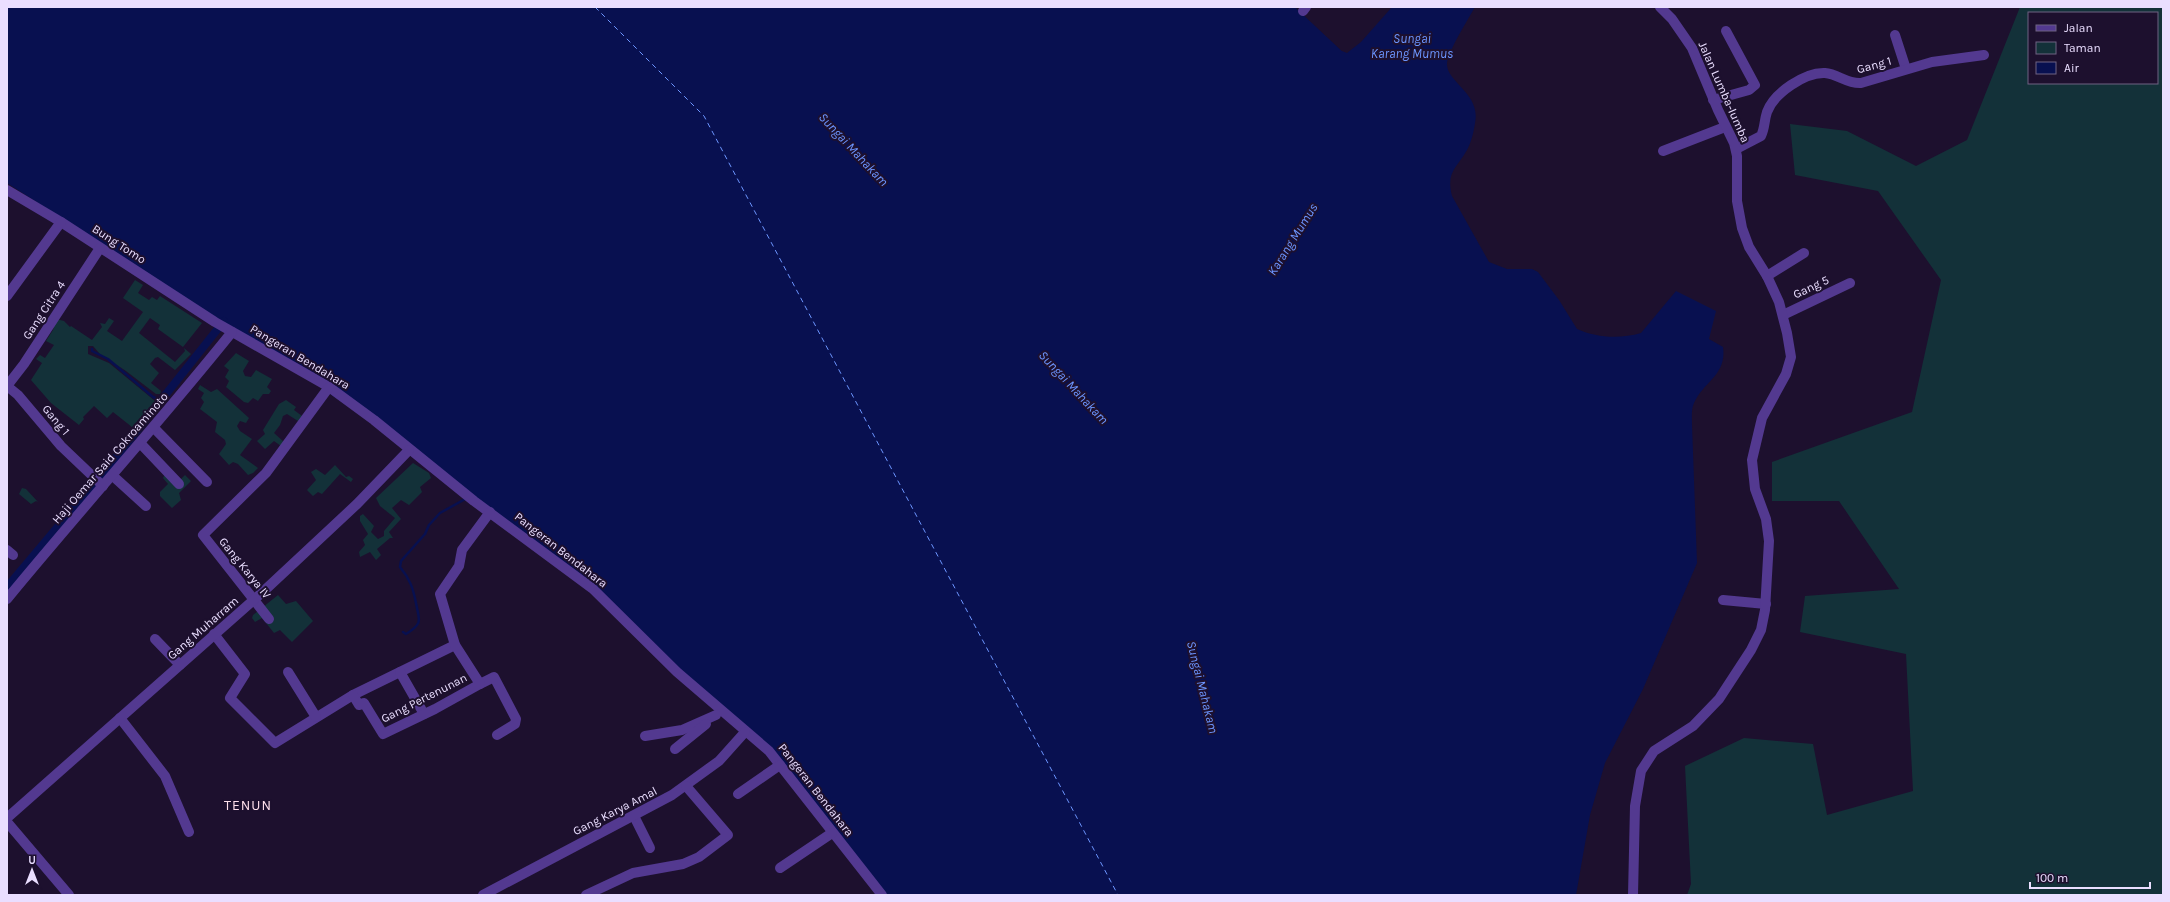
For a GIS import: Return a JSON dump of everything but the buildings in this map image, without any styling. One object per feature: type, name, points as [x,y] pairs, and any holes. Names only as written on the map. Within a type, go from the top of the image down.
[{"type":"street","name":"Jalan Lumba-lumba","points":[[1633,895],[1635,806],[1641,771],[1654,751],[1693,726],[1719,699],[1751,650],[1761,630],[1766,604],[1769,541],[1766,519],[1755,489],[1752,460],[1762,418],[1790,364],[1790,348],[1783,315],[1767,276],[1749,247],[1742,228],[1737,201],[1736,149],[1713,100],[1692,48],[1672,19],[1660,7]]},
{"type":"street","points":[[1713,100],[1749,90],[1755,85],[1726,32]]},
{"type":"street","points":[[1895,35],[1906,69]]},
{"type":"street","name":"Gang 1","points":[[1736,149],[1761,136],[1770,106],[1789,88],[1807,76],[1826,73],[1848,82],[1861,83],[1906,69],[1945,60],[1984,55]]},
{"type":"street","points":[[1664,151],[1725,127]]},
{"type":"street","name":"Bung Tomo","points":[[8,194],[61,222],[230,331]]},
{"type":"street","points":[[7,296],[61,222]]},
{"type":"street","name":"Gang Citra 4","points":[[7,386],[24,364],[100,248]]},
{"type":"street","points":[[1767,276],[1804,253]]},
{"type":"street","name":"Gang 5","points":[[1783,315],[1850,283]]},
{"type":"street","name":"Pangeran Bendahara","points":[[230,331],[329,387],[374,420],[409,450],[474,501],[593,589],[719,712],[769,751],[882,895]]},
{"type":"street","name":"Haji Oemar Said Cokroaminoto","points":[[7,599],[74,519],[95,478],[113,476],[154,428],[230,331]]},
{"type":"street","name":"Gang 1","points":[[7,386],[18,395],[60,446],[95,478]]},
{"type":"street","name":"Gang Karya IV","points":[[269,619],[255,599],[203,537],[203,534],[263,477],[329,387]]},
{"type":"street","points":[[154,428],[208,482]]},
{"type":"street","points":[[141,444],[178,484]]},
{"type":"street","name":"Gang Muharram","points":[[7,818],[255,599],[356,504],[409,450]]},
{"type":"street","points":[[113,476],[146,506]]},
{"type":"street","name":"Gang Pertenunan","points":[[353,695],[359,705],[364,704],[382,734],[424,714],[480,684],[455,645],[441,592],[459,566],[462,550],[490,512]]},
{"type":"street","points":[[1723,600],[1766,604]]},
{"type":"street","points":[[214,634],[244,674],[230,698],[275,744],[353,695],[455,645]]},
{"type":"street","points":[[155,639],[180,664]]},
{"type":"street","points":[[288,672],[316,717]]},
{"type":"street","points":[[400,672],[424,714]]},
{"type":"street","points":[[480,684],[494,677],[516,719],[515,724],[496,735]]},
{"type":"street","points":[[645,736],[682,730],[719,712]]},
{"type":"street","points":[[675,750],[719,712]]},
{"type":"street","points":[[120,718],[165,776],[189,832]]},
{"type":"street","name":"Gang Karya Amal","points":[[483,895],[634,816],[686,786],[719,761],[745,732]]},
{"type":"street","points":[[738,794],[780,765]]},
{"type":"street","points":[[586,895],[633,873],[683,864],[699,857],[728,835],[686,786]]},
{"type":"street","points":[[634,816],[650,848]]},
{"type":"street","points":[[7,822],[69,895]]},
{"type":"street","points":[[780,868],[832,833]]},
{"type":"green space","points":[[2020,7],[2163,7],[2163,895],[1687,895],[1691,884],[1685,766],[1744,738],[1813,744],[1827,815],[1913,791],[1906,654],[1800,632],[1805,596],[1899,589],[1839,501],[1772,501],[1772,462],[1912,412],[1941,280],[1878,191],[1795,175],[1790,124],[1847,131],[1916,166],[1967,140]]},
{"type":"green space","points":[[135,280],[143,285],[138,293],[149,300],[152,297],[157,300],[160,296],[202,323],[183,347],[158,329],[160,325],[150,318],[139,333],[175,362],[185,351],[184,348],[191,354],[175,370],[158,357],[155,358],[150,364],[159,373],[151,383],[161,391],[160,394],[156,394],[126,371],[100,354],[93,346],[88,346],[88,354],[109,363],[155,401],[132,427],[113,412],[107,418],[94,406],[83,417],[84,419],[79,425],[51,403],[31,380],[42,363],[36,359],[40,355],[45,358],[54,345],[46,341],[53,330],[56,319],[64,321],[70,327],[71,326],[92,340],[102,327],[100,323],[105,324],[109,318],[114,321],[107,331],[122,341],[143,312],[123,298]]},
{"type":"green space","points":[[236,353],[249,361],[243,371],[245,376],[251,377],[256,370],[272,379],[267,387],[271,391],[269,394],[263,394],[258,401],[253,398],[248,403],[244,402],[226,387],[229,381],[225,377],[229,370],[224,366]]},
{"type":"green space","points":[[200,385],[211,392],[217,389],[249,418],[246,423],[240,421],[237,426],[240,431],[252,439],[240,455],[258,468],[253,473],[248,475],[238,464],[233,462],[229,465],[219,454],[226,444],[225,440],[215,432],[217,422],[200,409],[204,402],[201,398],[204,393],[198,389]]},
{"type":"green space","points":[[286,400],[296,407],[294,410],[302,416],[298,421],[287,414],[283,416],[280,425],[274,433],[285,443],[281,446],[274,441],[265,449],[257,441],[265,434],[263,430],[279,404]]},
{"type":"green space","points":[[413,463],[429,473],[431,478],[420,487],[422,492],[409,505],[401,500],[392,508],[401,519],[389,532],[393,538],[390,538],[377,549],[381,555],[376,560],[370,552],[360,557],[359,552],[365,545],[363,540],[368,534],[360,521],[360,516],[363,514],[374,526],[371,532],[378,539],[384,536],[384,531],[395,518],[380,506],[376,498]]},
{"type":"green space","points":[[335,465],[346,477],[349,476],[353,479],[351,482],[340,474],[322,494],[318,492],[313,496],[307,490],[316,480],[311,472],[316,469],[325,475]]},
{"type":"green space","points":[[165,474],[181,479],[185,475],[191,481],[179,493],[181,500],[172,508],[160,496],[160,492],[168,484],[163,478]]},
{"type":"green space","points":[[22,488],[26,489],[38,502],[36,501],[31,504],[19,494]]},
{"type":"green space","points":[[278,595],[286,604],[296,601],[313,621],[292,642],[280,630],[274,633],[262,618],[255,622],[252,618],[253,615]]},
{"type":"water","points":[[7,7],[1295,7],[1342,51],[1347,53],[1361,42],[1392,7],[1475,7],[1450,53],[1447,65],[1453,78],[1469,97],[1476,113],[1475,126],[1471,140],[1467,150],[1453,171],[1450,181],[1450,188],[1452,196],[1489,262],[1507,269],[1532,269],[1538,272],[1559,300],[1577,329],[1601,336],[1617,337],[1641,333],[1676,291],[1716,311],[1709,339],[1723,347],[1722,364],[1714,377],[1698,395],[1692,411],[1697,563],[1643,689],[1605,763],[1590,815],[1576,895],[884,895],[768,747],[687,678],[595,587],[418,455],[274,355],[7,183]]},
{"type":"pier","points":[[1295,7],[1298,7],[1344,50],[1342,51]]},
{"type":"waterway","points":[[7,587],[109,466],[224,321]]},
{"type":"waterway","points":[[92,349],[92,351],[108,359],[153,397],[160,400]]},
{"type":"waterway","points":[[403,632],[406,634],[416,627],[419,617],[409,580],[400,567],[401,561],[425,534],[429,525],[440,513],[467,498]]},
{"type":"ferry route","points":[[595,7],[704,116],[1118,895]]},
{"type":"district","name":"TENUN","points":[[248,805]]},
{"type":"water label","name":"Sungai Karang Mumus","points":[[1412,46]]},
{"type":"water label","name":"Sungai Mahakam","points":[[854,149]]},
{"type":"water label","name":"Karang Mumus","points":[[1292,239]]},
{"type":"water label","name":"Sungai Mahakam","points":[[1074,387]]},
{"type":"water label","name":"Sungai Mahakam","points":[[1203,687]]}]
